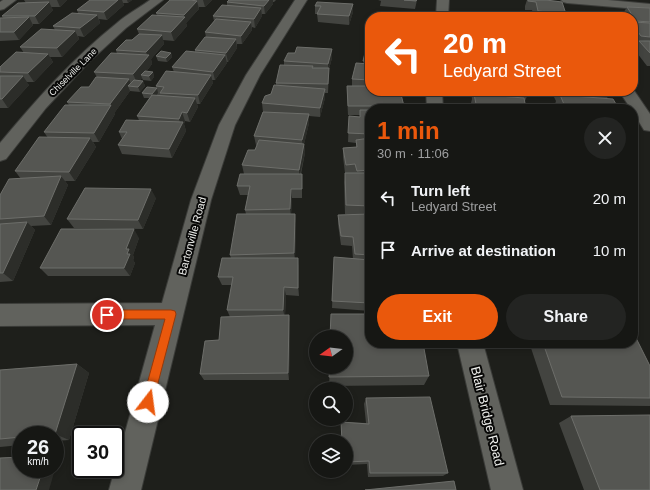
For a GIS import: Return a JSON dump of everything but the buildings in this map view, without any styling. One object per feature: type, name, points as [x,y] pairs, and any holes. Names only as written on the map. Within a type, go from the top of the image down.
[{"type":"street","points":[[0,7],[10,0]]},
{"type":"street","name":"Chiselville Lane","points":[[0,155],[54,90],[86,56],[118,28],[157,0]]},
{"type":"street","name":"Bartonville Road","points":[[125,490],[201,200],[227,125],[253,75],[301,0]]},
{"type":"street","points":[[442,12],[443,0]]},
{"type":"street","points":[[567,0],[586,4],[650,7]]},
{"type":"street","points":[[638,107],[650,126]]},
{"type":"street","points":[[0,315],[171,314]]},
{"type":"street","name":"Blair Bridge Road","points":[[471,348],[507,490]]},
{"type":"route","points":[[107,315],[171,314],[148,402]]}]
